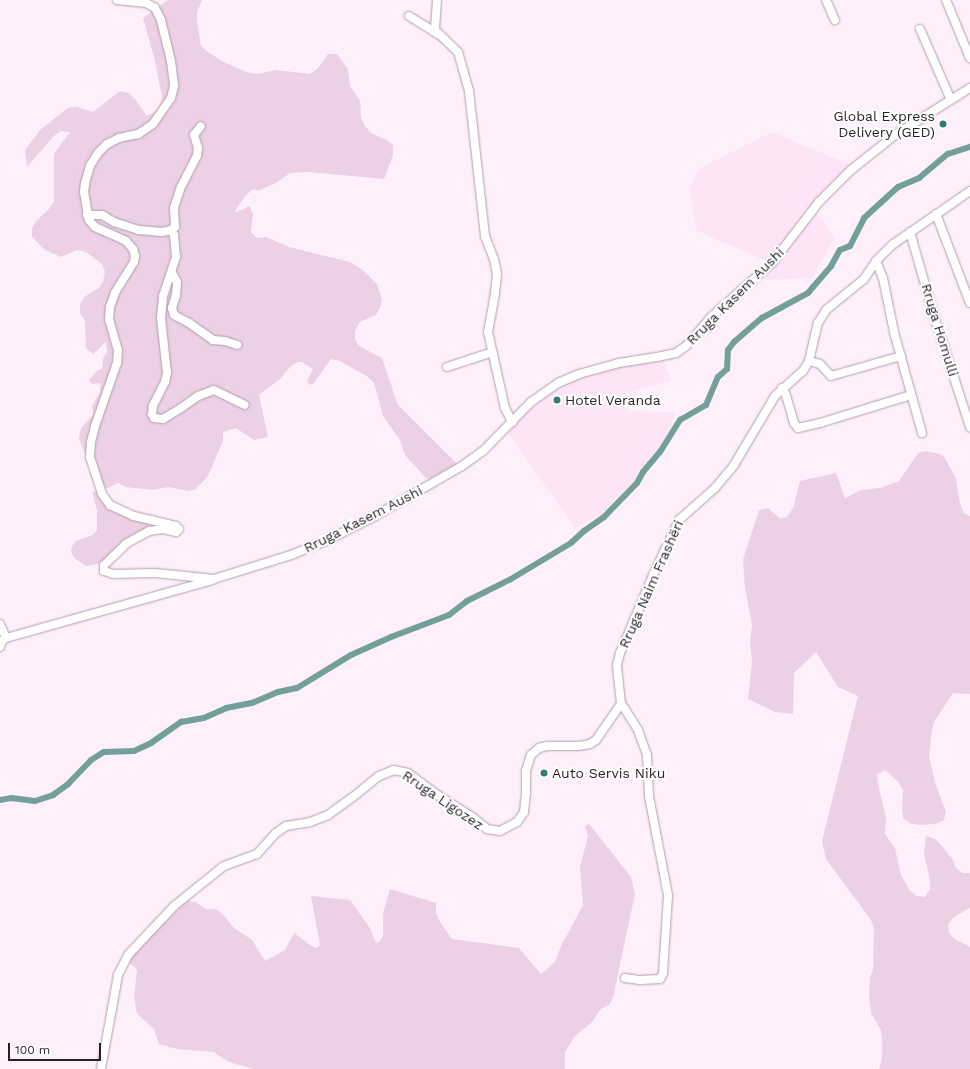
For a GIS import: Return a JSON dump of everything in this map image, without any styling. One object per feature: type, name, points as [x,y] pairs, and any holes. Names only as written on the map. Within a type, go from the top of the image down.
[{"type":"street","points":[[117,0],[152,5],[156,11],[161,20],[171,61],[174,86],[170,98],[153,124],[147,130],[138,134],[119,138],[107,144],[98,153],[90,166],[85,184],[84,192],[87,215],[102,215],[114,222],[139,230],[161,232],[171,230],[175,227],[174,208],[181,187],[197,156],[198,148],[194,135],[202,126]]},
{"type":"street","points":[[437,0],[435,30],[439,35]]},
{"type":"street","points":[[826,0],[835,20]]},
{"type":"street","points":[[946,0],[970,58]]},
{"type":"street","points":[[409,16],[439,35],[458,52],[469,91],[485,236],[494,259],[497,274],[496,293],[488,332],[505,408],[512,422]]},
{"type":"street","points":[[920,29],[951,100]]},
{"type":"street","name":"Rruga Kasem Aushi","points":[[87,215],[95,226],[126,241],[133,249],[135,256],[134,262],[115,293],[110,307],[109,319],[118,350],[117,363],[90,442],[90,457],[102,494],[110,505],[134,516],[176,526],[179,529],[176,532],[163,529],[149,531],[135,538],[126,544],[104,565],[104,571],[113,574],[155,573],[214,579],[291,555],[328,540],[375,516],[462,466],[483,451],[532,402],[546,390],[563,380],[619,363],[676,352],[686,346],[711,317],[772,263],[819,202],[851,170],[890,139],[970,88]]},
{"type":"street","name":"Rruga Naim Frashëri","points":[[621,704],[618,660],[679,520],[683,514],[715,488],[734,465],[767,408],[782,388],[800,375],[809,362],[818,323],[822,315],[864,279],[876,261],[892,245],[970,191]]},
{"type":"street","points":[[936,214],[970,303]]},
{"type":"street","points":[[171,230],[176,240],[176,257],[172,273],[163,296],[161,318],[167,374],[165,382],[153,406],[152,414],[154,418],[163,419],[182,408],[198,396],[214,390],[245,405]]},
{"type":"street","name":"Rruga Homulli","points":[[910,232],[935,318],[970,427]]},
{"type":"street","points":[[876,261],[883,278],[900,356],[922,433]]},
{"type":"street","points":[[172,273],[177,282],[176,295],[172,308],[174,316],[188,323],[213,340],[225,341],[237,345]]},
{"type":"street","points":[[447,367],[493,352]]},
{"type":"street","points":[[809,362],[820,364],[831,376],[900,356]]},
{"type":"street","points":[[782,388],[786,395],[794,423],[798,428],[820,423],[911,395]]},
{"type":"street","points":[[0,647],[2,641],[6,638],[214,579]]},
{"type":"street","points":[[0,624],[6,638]]},
{"type":"street","points":[[621,704],[638,730],[647,755],[649,796],[668,895],[662,978],[640,980],[625,978]]},
{"type":"street","name":"Rruga Ligozez","points":[[101,1069],[118,975],[128,955],[174,906],[224,866],[257,854],[276,833],[286,826],[310,822],[328,815],[353,798],[379,776],[394,770],[408,773],[436,794],[474,818],[487,829],[500,831],[517,822],[524,812],[526,771],[531,755],[539,748],[547,746],[578,746],[590,744],[596,740],[621,704]]},
{"type":"shaded area","points":[[168,0],[202,0],[197,12],[201,46],[222,61],[246,72],[258,74],[276,70],[310,74],[318,68],[328,54],[337,54],[348,69],[350,86],[360,100],[361,117],[365,126],[371,133],[387,140],[393,145],[393,155],[384,179],[309,172],[290,173],[276,183],[260,190],[252,190],[245,196],[234,213],[250,206],[253,215],[251,232],[257,238],[266,237],[289,247],[350,262],[364,271],[377,284],[382,300],[380,308],[376,315],[360,322],[355,331],[355,339],[359,346],[382,358],[398,405],[458,465],[432,480],[425,477],[405,455],[400,440],[383,416],[374,383],[368,377],[340,361],[331,359],[314,383],[310,385],[307,381],[313,369],[302,362],[298,362],[291,366],[280,379],[259,395],[268,437],[254,440],[236,428],[223,432],[223,441],[208,476],[196,489],[187,491],[169,487],[152,490],[126,487],[118,483],[106,489],[96,468],[93,451],[85,454],[79,438],[81,428],[93,415],[92,406],[100,392],[100,383],[92,384],[89,380],[98,370],[102,369],[103,359],[107,351],[106,342],[93,354],[86,348],[85,321],[80,313],[80,305],[84,297],[99,288],[103,281],[105,272],[102,264],[86,252],[77,250],[61,257],[45,250],[32,237],[32,228],[36,221],[54,202],[54,154],[70,132],[61,131],[54,136],[27,167],[25,150],[41,129],[68,108],[77,107],[93,112],[120,91],[128,93],[135,99],[147,116],[155,112],[160,105],[162,97],[155,61],[143,18]]},
{"type":"shaded area","points":[[772,132],[848,164],[855,171],[816,212],[835,238],[812,278],[765,280],[766,261],[697,231],[689,189],[700,168]]},
{"type":"shaded area","points":[[663,359],[671,380],[622,395],[627,411],[675,412],[667,437],[633,482],[601,514],[575,528],[508,433],[527,410],[548,393],[578,379],[614,368]]},
{"type":"shaded area","points":[[926,451],[943,455],[956,478],[960,504],[964,513],[970,516],[970,694],[953,693],[934,722],[929,756],[935,782],[946,812],[944,820],[935,824],[918,825],[910,823],[903,818],[903,790],[898,782],[885,770],[877,775],[886,818],[885,834],[895,848],[901,875],[910,891],[917,896],[925,897],[930,889],[930,880],[924,854],[926,836],[935,839],[942,846],[953,860],[956,868],[963,873],[970,873],[970,908],[954,917],[948,924],[949,933],[955,939],[970,947],[970,1069],[879,1069],[882,1058],[881,1030],[871,1013],[869,996],[870,978],[873,969],[874,929],[871,920],[826,859],[822,841],[858,696],[838,687],[816,652],[794,673],[793,714],[775,712],[748,699],[752,661],[750,643],[752,625],[745,588],[743,560],[759,510],[768,508],[781,519],[788,516],[793,508],[800,481],[836,473],[845,498],[861,490],[880,488],[899,481],[918,453]]},
{"type":"shaded area","points":[[102,491],[105,500],[149,522],[147,529],[133,535],[103,563],[86,566],[74,558],[71,552],[72,546],[76,541],[93,535],[97,530],[97,510],[92,492]]},
{"type":"shaded area","points":[[589,824],[631,877],[635,894],[613,997],[609,1005],[601,1009],[591,1023],[575,1036],[565,1052],[565,1069],[254,1069],[229,1062],[213,1052],[177,1049],[159,1044],[154,1029],[137,1014],[134,997],[137,970],[128,961],[187,901],[195,902],[206,909],[215,909],[222,913],[233,927],[252,940],[265,961],[285,950],[294,933],[313,947],[317,948],[320,945],[311,896],[350,900],[370,928],[375,941],[378,943],[383,936],[383,913],[390,889],[436,903],[436,913],[440,922],[452,939],[519,948],[541,974],[555,962],[561,946],[583,905],[580,867],[588,836],[585,826]]},
{"type":"waterway","points":[[0,800],[11,798],[35,801],[53,795],[68,784],[91,760],[104,752],[134,751],[151,743],[181,722],[204,718],[226,708],[252,703],[278,692],[297,688],[351,655],[391,637],[449,615],[467,601],[511,579],[571,543],[584,531],[604,517],[637,483],[643,472],[660,452],[680,420],[706,405],[718,377],[727,369],[728,350],[734,342],[762,318],[808,293],[831,266],[840,250],[850,246],[864,218],[898,187],[919,178],[948,154],[970,147]]},
{"type":"place","name":"Global Express Delivery (GED)","points":[[943,124]]},
{"type":"place","name":"Hotel Veranda","points":[[557,400]]},
{"type":"place","name":"Auto Servis Niku","points":[[544,773]]}]
